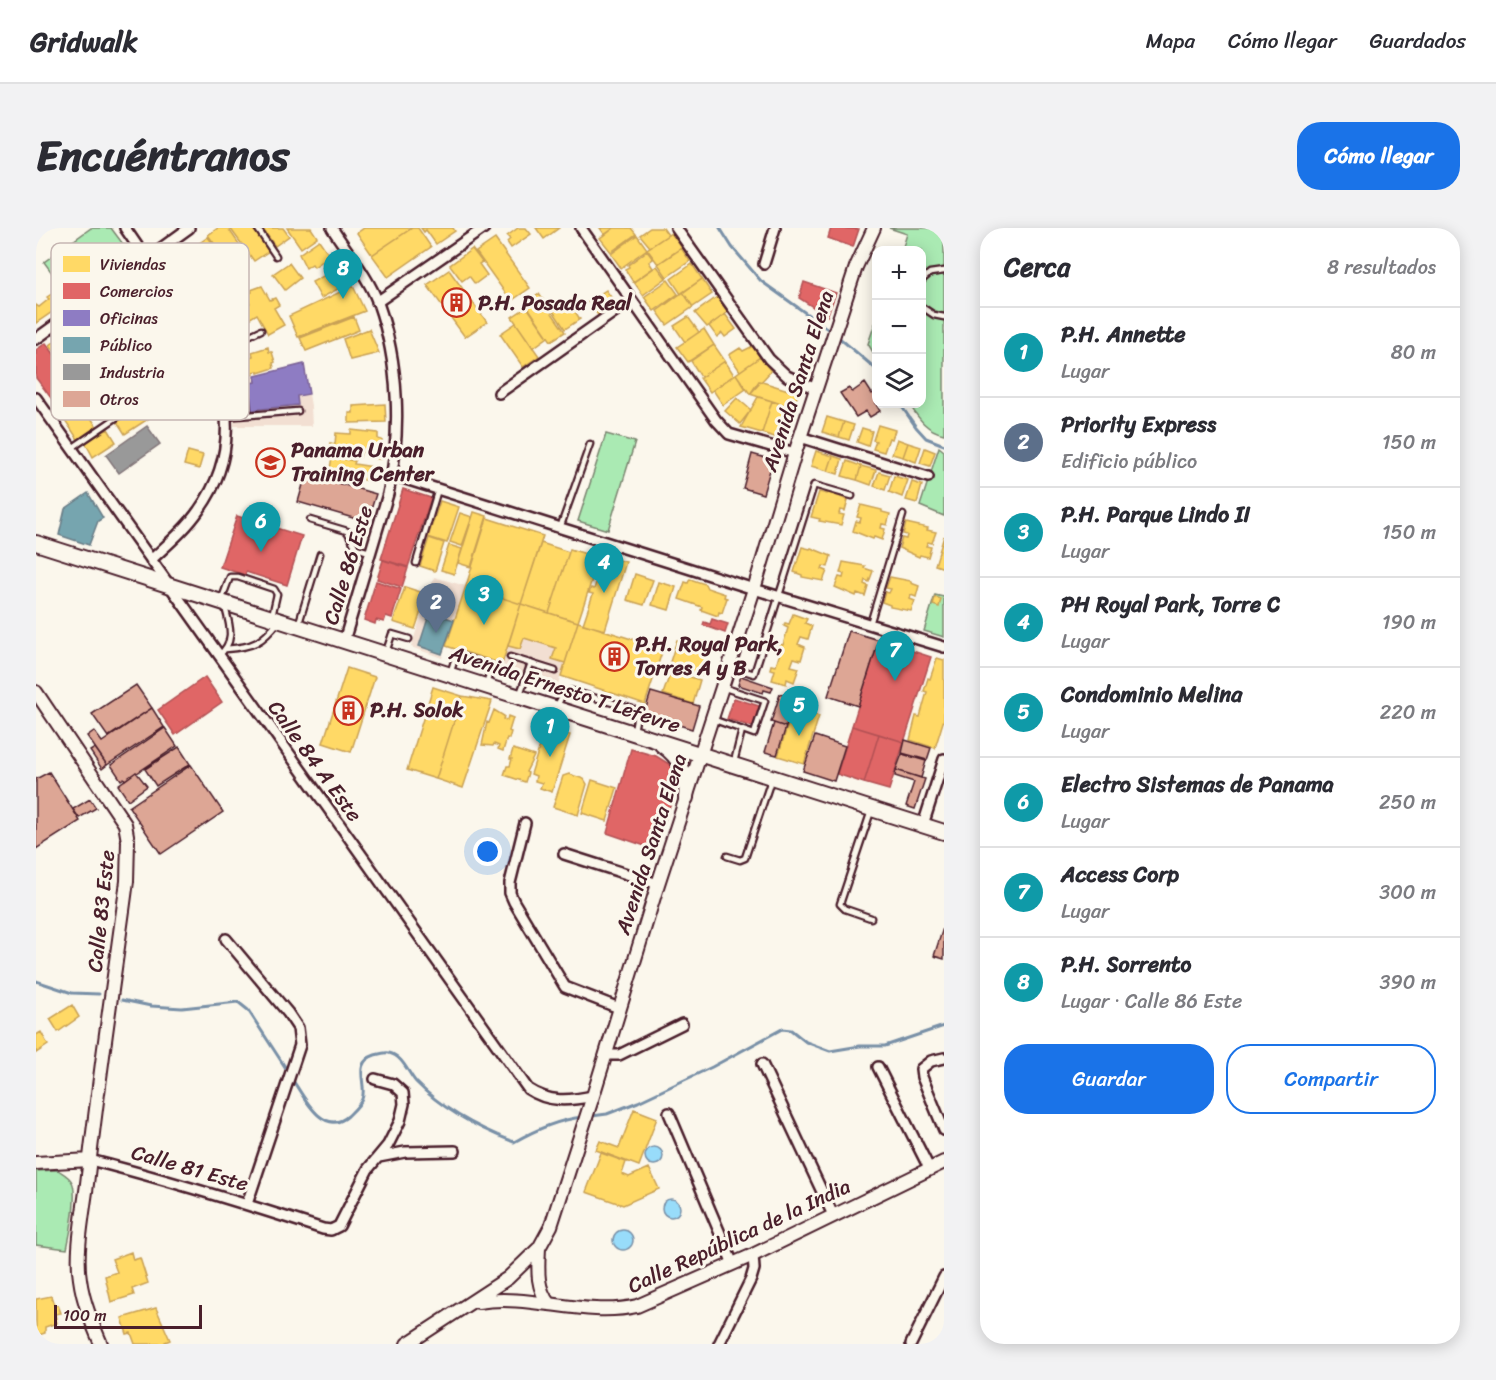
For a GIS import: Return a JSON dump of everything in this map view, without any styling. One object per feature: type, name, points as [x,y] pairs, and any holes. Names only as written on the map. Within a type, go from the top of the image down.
[{"type":"main road","name":"Avenida Ernesto T Lefevre","points":[[36,543],[944,832]]},
{"type":"main road","points":[[656,740],[674,754],[682,766],[687,785],[686,798]]},
{"type":"street","points":[[125,228],[136,243]]},
{"type":"street","points":[[168,243],[189,228]]},
{"type":"street","name":"Calle 86 Este","points":[[332,228],[367,281],[377,302],[392,361],[396,415],[393,475],[344,641]]},
{"type":"street","points":[[377,302],[484,228]]},
{"type":"street","points":[[581,228],[716,420],[729,434],[795,453]]},
{"type":"street","points":[[676,228],[769,359],[787,376],[816,389]]},
{"type":"street","points":[[764,264],[775,228]]},
{"type":"street","name":"Avenida Santa Elena","points":[[407,1344],[508,1278],[539,1248],[551,1226],[829,347],[856,267],[874,228]]},
{"type":"street","points":[[499,393],[631,300]]},
{"type":"street","points":[[36,339],[51,328]]},
{"type":"street","name":"Calle 84 A Este","points":[[36,398],[51,419]]},
{"type":"street","name":"Calle 84 A Este","points":[[52,420],[170,586],[222,652],[528,1089],[540,1097],[592,1098]]},
{"type":"street","points":[[151,560],[186,526],[211,492],[223,463],[225,420]]},
{"type":"street","points":[[800,437],[928,477]]},
{"type":"street","points":[[393,475],[944,647]]},
{"type":"street","name":"Calle 83 Este","points":[[36,692],[126,824],[128,841],[127,881],[90,1160]]},
{"type":"street","points":[[923,825],[944,759]]},
{"type":"street","points":[[525,823],[510,883],[510,893],[514,902],[565,987],[619,1008]]},
{"type":"street","points":[[564,854],[658,884]]},
{"type":"street","points":[[226,939],[288,1013],[298,1028],[300,1045],[247,1204]]},
{"type":"street","points":[[606,1055],[619,1055],[682,1024]]},
{"type":"street","points":[[944,1058],[931,1061],[921,1069],[922,1077],[944,1130]]},
{"type":"street","points":[[762,1064],[833,1215]]},
{"type":"street","points":[[878,1067],[929,1168]]},
{"type":"street","points":[[375,1079],[393,1084],[403,1092],[404,1104],[400,1121],[379,1157]]},
{"type":"street","points":[[669,1113],[733,1264]]},
{"type":"street","points":[[379,1157],[405,1152],[455,1151]]},
{"type":"street","name":"Calle 81 Este","points":[[36,1163],[90,1160],[159,1178],[331,1230],[339,1226],[368,1169],[379,1157]]},
{"type":"street","points":[[90,1160],[79,1256],[79,1278],[88,1315],[101,1344]]},
{"type":"street","name":"Calle República de la India","points":[[472,1303],[508,1300],[617,1311],[637,1306],[753,1255],[944,1162]]},
{"type":"street","points":[[539,1248],[539,1284],[549,1304]]},
{"type":"street","points":[[719,1344],[751,1279],[754,1269],[753,1255]]},
{"type":"street","points":[[911,1344],[944,1277]]},
{"type":"lane","points":[[257,228],[276,256]]},
{"type":"lane","points":[[926,276],[930,273],[944,271]]},
{"type":"lane","points":[[926,310],[944,317]]},
{"type":"lane","points":[[249,336],[261,330]]},
{"type":"lane","points":[[249,416],[298,411]]},
{"type":"lane","points":[[72,448],[113,420]]},
{"type":"lane","points":[[560,528],[590,444]]},
{"type":"lane","points":[[729,666],[754,674],[814,485],[852,496]]},
{"type":"lane","points":[[416,563],[438,489]]},
{"type":"lane","points":[[870,624],[903,515]]},
{"type":"lane","points":[[310,520],[347,531],[356,548],[370,552]]},
{"type":"lane","points":[[298,627],[320,554]]},
{"type":"lane","points":[[230,578],[238,578],[274,589],[278,594],[275,620],[268,635],[256,644],[222,652],[230,638],[223,603],[230,578]]},
{"type":"lane","points":[[385,654],[392,634],[409,639]]},
{"type":"lane","points":[[450,675],[456,655],[492,666],[485,686]]},
{"type":"lane","points":[[510,657],[555,671]]},
{"type":"lane","points":[[519,697],[531,663]]},
{"type":"lane","points":[[712,719],[754,734],[765,701],[722,687]]},
{"type":"lane","points":[[556,709],[564,692],[572,691],[633,709],[637,714],[634,733]]},
{"type":"lane","points":[[733,765],[742,730]]},
{"type":"lane","points":[[727,856],[740,860],[745,858],[772,777]]},
{"type":"lane","points":[[871,918],[845,909],[840,904],[872,809]]},
{"type":"shaded area","points":[[304,364],[312,426],[234,426],[234,420],[249,420],[249,378]]},
{"type":"shaded area","points":[[434,577],[466,586],[442,658],[411,647]]},
{"type":"shaded area","points":[[521,604],[578,622],[555,693],[499,675]]},
{"type":"green space","points":[[91,228],[111,228],[122,243],[70,243]]},
{"type":"green space","points":[[889,228],[944,228],[944,434],[928,427],[912,408],[926,408],[926,246],[903,246],[907,234]]},
{"type":"green space","points":[[51,257],[51,272],[44,262]]},
{"type":"green space","points":[[872,332],[872,350],[868,344]]},
{"type":"green space","points":[[606,434],[635,442],[608,530],[578,521]]},
{"type":"green space","points":[[939,447],[944,451],[944,516],[920,506]]},
{"type":"green space","points":[[935,595],[944,597],[944,637],[924,631]]},
{"type":"green space","points":[[58,1170],[69,1178],[74,1188],[73,1215],[67,1249],[36,1245],[36,1171]]},
{"type":"water","points":[[654,1147],[660,1150],[663,1156],[660,1162],[654,1165],[648,1162],[645,1156],[648,1150]]},
{"type":"water","points":[[671,1199],[679,1204],[680,1208],[675,1216],[671,1217],[663,1212],[662,1208],[667,1200]]},
{"type":"water","points":[[623,1230],[630,1233],[633,1240],[630,1247],[623,1250],[616,1247],[613,1240],[616,1233]]},
{"type":"building: Viviendas","points":[[218,228],[228,228],[238,243],[214,243],[208,235]]},
{"type":"building: Viviendas","points":[[230,228],[253,228],[269,251],[254,261],[249,254],[249,243],[241,243]]},
{"type":"building: Viviendas","points":[[262,228],[283,228],[289,236],[275,246]]},
{"type":"building: Viviendas","points":[[287,228],[311,228],[317,237],[301,248]]},
{"type":"building: Viviendas","points":[[364,228],[412,228],[372,255],[357,233]]},
{"type":"building: Viviendas","points":[[412,228],[418,228],[431,247],[388,277],[372,255]]},
{"type":"building: Viviendas","points":[[421,228],[453,228],[455,231],[436,244],[426,230],[424,232]]},
{"type":"building: Viviendas","points":[[518,228],[526,228],[531,234],[511,248],[507,242],[510,239],[507,236]]},
{"type":"building: Viviendas","points":[[536,228],[559,228],[544,239]]},
{"type":"building: Viviendas","points":[[600,228],[614,228],[605,235]]},
{"type":"building: Viviendas","points":[[614,228],[631,228],[636,234],[611,252],[600,238]]},
{"type":"building: Viviendas","points":[[650,228],[663,228],[668,235],[650,247],[640,235]]},
{"type":"building: Viviendas","points":[[671,233],[682,248],[658,264],[647,249]]},
{"type":"building: Viviendas","points":[[637,235],[647,249],[621,268],[611,254]]},
{"type":"building: Viviendas","points":[[208,237],[212,243],[200,243]]},
{"type":"building: Viviendas","points":[[495,239],[530,288],[511,301],[476,252]]},
{"type":"building: Viviendas","points":[[319,240],[330,256],[314,267],[312,264],[306,268],[299,254]]},
{"type":"building: Viviendas","points":[[681,248],[690,261],[667,277],[658,264]]},
{"type":"building: Viviendas","points":[[472,249],[482,262],[479,264],[487,275],[475,284],[469,276],[462,281],[450,265]]},
{"type":"building: Viviendas","points":[[647,251],[653,259],[649,262],[653,268],[633,282],[625,269]]},
{"type":"building: Viviendas","points":[[289,263],[300,278],[285,290],[273,274]]},
{"type":"building: Viviendas","points":[[692,264],[702,279],[681,294],[671,279]]},
{"type":"building: Viviendas","points":[[342,266],[351,282],[321,298],[312,282]]},
{"type":"building: Viviendas","points":[[657,266],[666,278],[643,295],[634,282]]},
{"type":"building: Viviendas","name":"P.H. Posada Real","points":[[449,270],[487,322],[465,337],[427,285]]},
{"type":"building: Viviendas","points":[[702,279],[712,294],[693,307],[683,292]]},
{"type":"building: Viviendas","points":[[668,280],[678,294],[654,311],[644,297]]},
{"type":"building: Viviendas","points":[[262,286],[270,300],[275,298],[279,305],[274,308],[284,325],[268,334],[257,314],[249,319],[251,290]]},
{"type":"building: Viviendas","points":[[353,286],[365,311],[298,337],[289,316]]},
{"type":"building: Viviendas","points":[[606,290],[615,303],[598,315],[588,302]]},
{"type":"building: Viviendas","points":[[683,292],[693,307],[667,325],[657,311]]},
{"type":"building: Viviendas","points":[[51,294],[51,313],[36,323],[36,305],[39,307],[49,299],[47,297]]},
{"type":"building: Viviendas","points":[[539,294],[565,332],[551,341],[525,303]]},
{"type":"building: Viviendas","points":[[717,297],[728,312],[707,327],[695,313]]},
{"type":"building: Viviendas","points":[[568,301],[580,319],[565,329],[553,311]]},
{"type":"building: Viviendas","points":[[527,307],[548,337],[533,348],[512,317]]},
{"type":"building: Viviendas","points":[[725,314],[736,329],[725,337],[722,333],[717,337],[709,326]]},
{"type":"building: Viviendas","points":[[354,317],[359,330],[306,351],[300,338]]},
{"type":"building: Viviendas","points":[[688,317],[699,332],[685,342],[674,326]]},
{"type":"building: Viviendas","points":[[516,323],[539,356],[523,367],[500,334]]},
{"type":"building: Viviendas","points":[[369,329],[379,353],[350,360],[343,339]]},
{"type":"building: Viviendas","points":[[704,329],[714,345],[688,362],[677,347]]},
{"type":"building: Viviendas","points":[[714,345],[725,361],[701,377],[691,361]]},
{"type":"building: Viviendas","points":[[753,346],[760,357],[740,371],[729,355],[740,348],[743,351]]},
{"type":"building: Viviendas","points":[[268,347],[275,362],[273,363],[274,368],[258,373],[258,371],[253,372],[254,374],[249,376],[249,357],[253,356],[252,352]]},
{"type":"building: Viviendas","points":[[760,357],[771,371],[750,394],[736,374]]},
{"type":"building: Viviendas","points":[[725,361],[734,375],[710,392],[700,378]]},
{"type":"building: Viviendas","points":[[736,374],[746,389],[723,405],[713,390]]},
{"type":"building: Viviendas","points":[[759,381],[798,393],[794,408],[750,394]]},
{"type":"building: Viviendas","points":[[758,397],[772,401],[762,433],[741,427]]},
{"type":"building: Viviendas","points":[[737,398],[751,410],[740,424],[725,411]]},
{"type":"building: Viviendas","points":[[772,401],[794,408],[784,440],[762,433]]},
{"type":"building: Viviendas","points":[[385,404],[386,422],[349,423],[349,413],[353,413],[353,406]]},
{"type":"building: Viviendas","points":[[827,417],[844,422],[839,437],[822,432]]},
{"type":"building: Viviendas","points":[[65,420],[92,420],[98,428],[79,441]]},
{"type":"building: Viviendas","points":[[116,420],[146,420],[125,434]]},
{"type":"building: Viviendas","points":[[844,422],[854,425],[849,440],[839,437]]},
{"type":"building: Viviendas","points":[[878,425],[895,430],[884,452],[873,449],[876,441],[873,440]]},
{"type":"building: Viviendas","points":[[862,428],[872,431],[868,446],[857,442]]},
{"type":"building: Viviendas","points":[[108,429],[116,442],[93,457],[85,442]]},
{"type":"building: Viviendas","points":[[351,430],[378,433],[378,439],[382,440],[380,459],[371,458],[372,453],[361,452],[360,457],[329,453],[330,443],[335,444],[336,433],[351,434]]},
{"type":"building: Viviendas","points":[[897,439],[908,443],[903,457],[892,454]]},
{"type":"building: Viviendas","points":[[908,443],[921,447],[916,462],[903,457]]},
{"type":"building: Viviendas","points":[[925,448],[935,452],[930,466],[920,463]]},
{"type":"building: Viviendas","points":[[188,451],[203,455],[199,469],[184,465]]},
{"type":"building: Viviendas","points":[[816,451],[833,456],[828,471],[811,466]]},
{"type":"building: Viviendas","points":[[833,456],[842,459],[838,474],[828,471]]},
{"type":"building: Viviendas","points":[[332,457],[373,467],[371,481],[329,474]]},
{"type":"building: Viviendas","points":[[847,461],[861,466],[857,480],[842,476]]},
{"type":"building: Viviendas","points":[[861,466],[876,470],[871,485],[857,480]]},
{"type":"building: Viviendas","points":[[879,472],[890,475],[885,490],[874,486]]},
{"type":"building: Viviendas","points":[[894,476],[908,480],[902,497],[889,492]]},
{"type":"building: Viviendas","points":[[912,482],[922,485],[917,503],[906,500]]},
{"type":"building: Viviendas","points":[[819,492],[827,494],[828,492],[848,500],[845,511],[840,510],[839,514],[844,515],[841,525],[819,521],[820,519],[811,517]]},
{"type":"building: Viviendas","points":[[440,501],[459,507],[447,543],[428,537]]},
{"type":"building: Viviendas","points":[[861,505],[890,514],[887,525],[882,524],[881,528],[885,529],[882,540],[853,531],[856,521],[860,522],[861,518],[857,517]]},
{"type":"building: Viviendas","points":[[474,512],[487,516],[471,567],[458,563]]},
{"type":"building: Viviendas","points":[[460,513],[472,517],[462,546],[450,542]]},
{"type":"building: Viviendas","points":[[487,518],[543,536],[521,604],[466,586]]},
{"type":"building: Viviendas","points":[[906,523],[936,532],[932,543],[928,542],[926,546],[931,547],[928,557],[920,555],[919,557],[899,548],[902,538],[906,539],[907,535],[903,534]]},
{"type":"building: Viviendas","points":[[944,536],[944,568],[935,565]]},
{"type":"building: Viviendas","points":[[429,538],[444,543],[435,571],[420,566]]},
{"type":"building: Viviendas","points":[[541,543],[569,552],[549,613],[521,604]]},
{"type":"building: Viviendas","points":[[449,545],[462,549],[454,574],[441,570]]},
{"type":"building: Viviendas","points":[[802,547],[831,556],[828,567],[823,566],[822,569],[827,571],[823,581],[802,577],[794,572]]},
{"type":"building: Viviendas","points":[[570,549],[599,558],[578,622],[549,613]]},
{"type":"building: Viviendas","points":[[605,556],[626,562],[605,630],[583,624],[593,594],[589,593],[591,588],[594,589]]},
{"type":"building: Viviendas","points":[[843,562],[865,566],[864,568],[873,571],[869,582],[865,580],[864,584],[868,586],[865,596],[857,593],[856,596],[835,587],[839,577],[843,578],[844,574],[840,573]]},
{"type":"building: Viviendas","points":[[635,574],[653,580],[644,605],[627,600]]},
{"type":"building: Viviendas","points":[[890,577],[911,581],[919,586],[916,597],[911,595],[910,599],[915,601],[911,611],[890,607],[882,602],[885,592],[889,593],[891,589],[886,588]]},
{"type":"building: Viviendas","points":[[690,579],[725,594],[724,597],[727,598],[722,613],[719,612],[718,616],[701,610],[702,607],[679,599],[685,582],[688,583]]},
{"type":"building: Viviendas","points":[[659,582],[676,587],[669,610],[652,605]]},
{"type":"building: Viviendas","points":[[466,586],[521,604],[502,664],[446,646]]},
{"type":"building: Viviendas","points":[[405,587],[427,594],[415,629],[393,622]]},
{"type":"building: Viviendas","points":[[935,597],[941,599],[939,607],[933,605]]},
{"type":"building: Viviendas","points":[[521,604],[578,622],[565,663],[552,659],[556,648],[524,638],[520,649],[508,646]]},
{"type":"building: Viviendas","points":[[793,614],[807,619],[805,623],[812,626],[808,639],[801,637],[798,644],[805,647],[801,660],[794,658],[791,666],[799,668],[794,682],[787,679],[786,684],[772,680],[775,670],[770,669],[771,665],[776,666],[781,649],[777,648],[778,644],[783,645],[788,628],[784,626],[785,623],[789,624]]},
{"type":"building: Viviendas","name":"P.H. Royal Park, Torres A y B","points":[[578,622],[663,649],[645,704],[561,676]]},
{"type":"building: Viviendas","points":[[677,640],[711,651],[703,676],[669,665]]},
{"type":"building: Viviendas","points":[[937,658],[944,660],[944,719],[935,748],[910,740],[916,716],[920,717],[927,692],[924,691]]},
{"type":"building: Viviendas","name":"P.H. Solok","points":[[347,668],[375,677],[351,752],[323,743]]},
{"type":"building: Viviendas","points":[[671,671],[700,680],[693,704],[663,694]]},
{"type":"building: Viviendas","points":[[433,687],[462,696],[436,779],[407,770]]},
{"type":"building: Viviendas","points":[[462,696],[492,701],[463,788],[436,779]]},
{"type":"building: Viviendas","points":[[793,708],[819,716],[804,764],[778,756]]},
{"type":"building: Viviendas","points":[[494,710],[504,716],[503,719],[507,720],[508,716],[513,718],[509,739],[507,738],[503,751],[494,744],[493,746],[482,745],[487,722],[489,723]]},
{"type":"building: Viviendas","points":[[558,732],[570,735],[552,792],[540,788],[542,783],[535,781],[536,776],[531,774],[543,736],[555,740]]},
{"type":"building: Viviendas","points":[[513,749],[534,756],[526,772],[528,773],[525,782],[504,775],[507,766],[510,766]]},
{"type":"building: Viviendas","points":[[569,774],[584,779],[587,784],[578,815],[553,807],[563,776]]},
{"type":"building: Viviendas","points":[[592,780],[617,788],[607,821],[582,813]]},
{"type":"building: Viviendas","points":[[72,1005],[79,1017],[58,1032],[50,1019]]},
{"type":"building: Viviendas","points":[[41,1032],[48,1045],[36,1053],[36,1035]]},
{"type":"building: Viviendas","points":[[634,1109],[657,1118],[639,1166],[596,1150],[600,1141],[619,1148]]},
{"type":"building: Viviendas","points":[[601,1153],[626,1162],[622,1174],[629,1177],[649,1168],[659,1189],[623,1205],[586,1192]]},
{"type":"building: Viviendas","points":[[131,1252],[133,1260],[140,1258],[148,1283],[132,1289],[134,1295],[111,1302],[105,1276],[117,1272],[112,1259]]},
{"type":"building: Viviendas","points":[[51,1296],[54,1305],[58,1305],[61,1313],[55,1314],[57,1323],[45,1327],[45,1333],[36,1336],[36,1299]]},
{"type":"building: Viviendas","points":[[156,1308],[170,1340],[165,1344],[135,1344],[131,1333],[127,1334],[122,1318]]},
{"type":"building: Comercios","points":[[831,228],[859,229],[853,247],[828,238]]},
{"type":"building: Comercios","points":[[804,282],[836,293],[827,316],[799,298]]},
{"type":"building: Comercios","points":[[46,343],[51,350],[51,398],[36,378],[36,350]]},
{"type":"building: Comercios","points":[[403,489],[431,498],[408,567],[381,559]]},
{"type":"building: Comercios","points":[[237,516],[302,536],[287,585],[246,572],[245,575],[220,567]]},
{"type":"building: Comercios","points":[[383,560],[408,568],[402,587],[377,579]]},
{"type":"building: Comercios","points":[[376,581],[401,589],[392,618],[386,616],[384,622],[376,620],[375,624],[364,620]]},
{"type":"building: Comercios","points":[[712,619],[728,624],[725,633],[703,625],[704,622],[710,624]]},
{"type":"building: Comercios","points":[[879,640],[931,657],[904,742],[852,726]]},
{"type":"building: Comercios","points":[[205,677],[222,702],[175,735],[158,710]]},
{"type":"building: Comercios","points":[[734,698],[759,706],[753,727],[727,719]]},
{"type":"building: Comercios","points":[[852,726],[879,734],[864,783],[837,774]]},
{"type":"building: Comercios","points":[[879,734],[904,742],[889,790],[864,783]]},
{"type":"building: Comercios","points":[[631,749],[656,756],[674,767],[678,774],[676,790],[654,849],[607,833]]},
{"type":"building: Oficinas","points":[[304,364],[309,394],[297,396],[298,405],[252,410],[249,383],[256,382],[255,376]]},
{"type":"building: Público","points":[[88,493],[103,518],[98,521],[89,545],[59,535],[65,509]]},
{"type":"building: Público","points":[[430,612],[454,620],[442,654],[419,646]]},
{"type":"building: Industria","points":[[147,426],[160,444],[119,473],[106,455]]},
{"type":"building: Otros","points":[[865,383],[872,394],[872,408],[878,408],[880,411],[870,417],[866,411],[856,417],[840,393],[849,388],[852,392]]},
{"type":"building: Otros","points":[[752,454],[773,460],[763,494],[743,488]]},
{"type":"building: Otros","points":[[306,474],[376,494],[367,522],[298,502]]},
{"type":"building: Otros","points":[[849,631],[879,640],[858,706],[828,696]]},
{"type":"building: Otros","points":[[741,676],[773,687],[771,692],[764,690],[763,693],[738,685]]},
{"type":"building: Otros","points":[[136,685],[152,708],[108,737],[92,714]]},
{"type":"building: Otros","points":[[651,692],[699,706],[692,729],[644,714]]},
{"type":"building: Otros","points":[[780,694],[795,699],[786,727],[771,722]]},
{"type":"building: Otros","points":[[152,708],[164,727],[107,765],[87,736],[94,731],[102,742]]},
{"type":"building: Otros","points":[[774,723],[786,727],[777,755],[765,752]]},
{"type":"building: Otros","points":[[165,728],[177,746],[137,773],[121,780],[111,765]]},
{"type":"building: Otros","points":[[815,736],[845,746],[834,781],[803,771]]},
{"type":"building: Otros","points":[[905,740],[931,748],[927,760],[902,753]]},
{"type":"building: Otros","points":[[179,747],[190,764],[156,786],[145,769]]},
{"type":"building: Otros","points":[[95,748],[107,765],[102,769],[90,751]]},
{"type":"building: Otros","points":[[902,754],[926,761],[921,778],[896,770]]},
{"type":"building: Otros","points":[[191,765],[223,812],[161,854],[129,807]]},
{"type":"building: Otros","points":[[896,770],[925,779],[915,809],[906,806],[914,782],[895,776]]},
{"type":"building: Otros","points":[[49,772],[80,821],[36,849],[36,779]]},
{"type":"building: Otros","points":[[136,772],[147,786],[128,800],[118,785]]},
{"type":"building: Otros","points":[[90,799],[96,808],[79,818],[73,809]]},
{"type":"building: Otros","points":[[944,925],[944,959],[934,956]]},
{"type":"waterway","points":[[720,228],[732,247],[761,281],[832,332]]},
{"type":"waterway","points":[[837,336],[872,366]]},
{"type":"waterway","points":[[903,408],[926,438],[944,445]]},
{"type":"waterway","points":[[36,981],[72,993],[99,994]]},
{"type":"waterway","points":[[122,1000],[151,1006],[182,1008],[238,1002],[248,1010],[289,1073]]},
{"type":"waterway","points":[[592,1116],[607,1114],[638,1102],[712,1067],[782,1029],[791,1030],[806,1042],[830,1051],[860,1046],[885,1046],[944,1026]]},
{"type":"waterway","points":[[292,1079],[315,1112],[330,1122],[339,1121],[348,1116],[362,1099],[364,1063],[375,1055],[387,1053],[398,1058],[416,1082],[449,1109],[488,1131],[514,1142],[547,1126],[582,1117]]},
{"type":"place","name":"P.H. Sorrento","points":[[343,299]]},
{"type":"place","name":"P.H. Posada Real","points":[[457,303]]},
{"type":"place","name":"Panama Urban Training Center","points":[[270,462]]},
{"type":"place","name":"Electro Sistemas de Panama","points":[[261,552]]},
{"type":"place","name":"PH Royal Park, Torre C","points":[[604,593]]},
{"type":"place","name":"P.H. Parque Lindo II","points":[[484,625]]},
{"type":"place","name":"Priority Express","points":[[436,633]]},
{"type":"place","name":"P.H. Royal Park, Torres A y B","points":[[614,656]]},
{"type":"place","name":"Access Corp","points":[[895,681]]},
{"type":"place","name":"P.H. Solok","points":[[349,710]]},
{"type":"place","name":"Condominio Melina","points":[[799,736]]},
{"type":"place","name":"P.H. Annette","points":[[550,757]]}]
